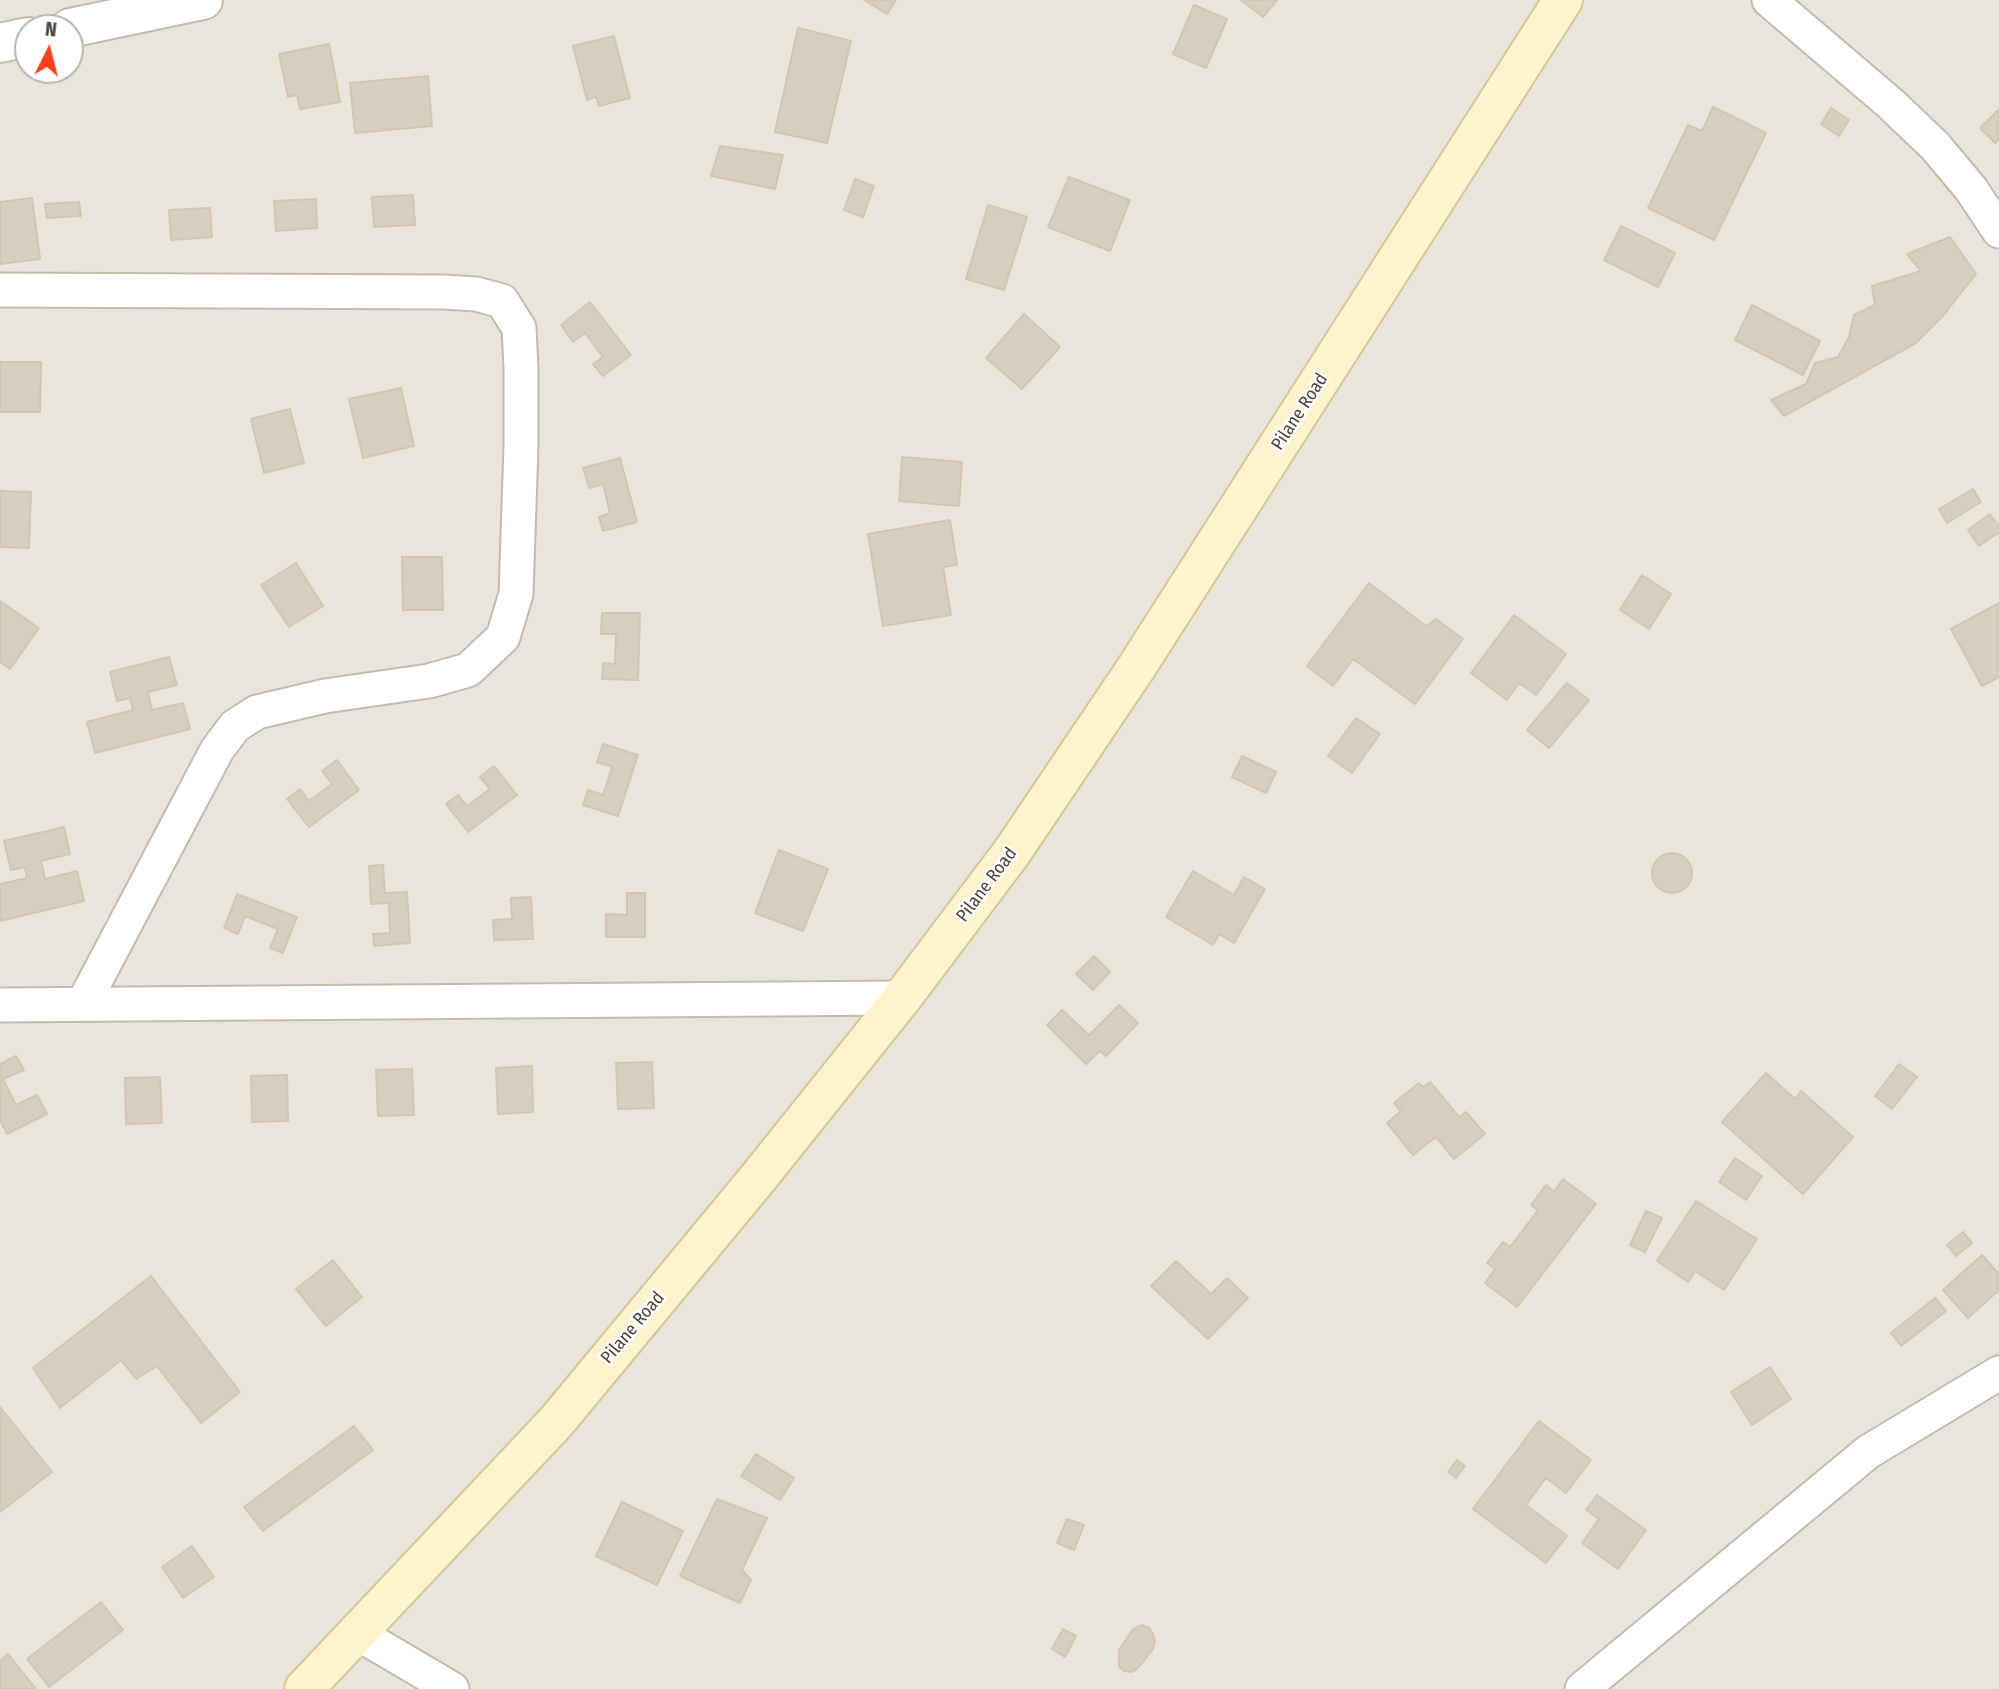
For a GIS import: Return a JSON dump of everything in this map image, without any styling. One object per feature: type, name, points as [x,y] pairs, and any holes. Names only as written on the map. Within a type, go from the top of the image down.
[{"type":"main road","name":"Pilane Road","points":[[304,1689],[556,1422],[758,1178],[902,998],[1012,852],[1136,668],[1563,0]]},
{"type":"street","points":[[84,25],[202,0]]},
{"type":"street","points":[[1769,0],[1891,104],[1935,146],[1971,189],[1999,231]]},
{"type":"street","points":[[0,290],[476,294],[502,301],[519,328],[521,446],[516,594],[503,637],[468,670],[429,681],[325,695],[257,712],[235,726],[217,750],[83,1004]]},
{"type":"street","points":[[0,1005],[902,998]]},
{"type":"street","points":[[1582,1689],[1868,1452],[1999,1373]]},
{"type":"street","points":[[357,1633],[452,1689]]},
{"type":"shaded area","points":[[0,0],[1999,0],[1999,1689],[0,1689]]},
{"type":"building","points":[[864,0],[896,0],[887,14]]},
{"type":"building","points":[[1241,0],[1277,0],[1263,17]]},
{"type":"building","points":[[1194,5],[1227,19],[1206,68],[1173,54]]},
{"type":"building","points":[[798,28],[851,41],[827,143],[775,132]]},
{"type":"building","points":[[614,36],[630,98],[599,106],[596,97],[587,100],[573,46]]},
{"type":"building","points":[[329,44],[340,102],[300,109],[297,95],[288,97],[279,54]]},
{"type":"building","points":[[428,76],[432,126],[355,133],[350,83]]},
{"type":"building","points":[[1713,107],[1766,133],[1714,240],[1648,208],[1688,125],[1702,131]]},
{"type":"building","points":[[1831,108],[1849,120],[1839,136],[1821,124]]},
{"type":"building","points":[[1999,109],[1999,139],[1995,143],[1980,128]]},
{"type":"building","points":[[720,146],[783,155],[775,189],[711,176]]},
{"type":"building","points":[[1069,177],[1130,200],[1110,251],[1048,227]]},
{"type":"building","points":[[855,179],[874,186],[863,217],[844,210]]},
{"type":"building","points":[[413,195],[415,225],[374,227],[372,197]]},
{"type":"building","points":[[32,198],[40,259],[0,264],[0,202]]},
{"type":"building","points":[[316,199],[317,228],[276,231],[274,201]]},
{"type":"building","points":[[79,202],[81,216],[47,218],[45,204]]},
{"type":"building","points":[[988,205],[1027,217],[1004,290],[966,279]]},
{"type":"building","points":[[210,208],[212,237],[171,240],[169,210]]},
{"type":"building","points":[[1621,226],[1675,253],[1658,287],[1604,260]]},
{"type":"building","points":[[1950,237],[1976,274],[1942,317],[1916,343],[1784,416],[1771,400],[1806,384],[1815,363],[1838,357],[1849,337],[1854,315],[1875,305],[1872,286],[1921,271],[1907,254]]},
{"type":"building","points":[[590,302],[631,355],[603,376],[593,364],[603,357],[585,333],[573,342],[561,325]]},
{"type":"building","points":[[1752,305],[1820,341],[1803,375],[1735,340]]},
{"type":"building","points":[[1024,314],[1060,347],[1022,389],[986,358]]},
{"type":"building","points":[[0,362],[41,362],[40,412],[0,412]]},
{"type":"building","points":[[401,388],[414,446],[363,458],[349,399]]},
{"type":"building","points":[[290,409],[304,463],[264,473],[251,419]]},
{"type":"building","points":[[902,457],[962,462],[959,506],[899,501]]},
{"type":"building","points":[[620,458],[637,522],[603,531],[599,517],[610,513],[603,484],[589,488],[583,468]]},
{"type":"building","points":[[1973,489],[1981,502],[1947,523],[1939,509]]},
{"type":"building","points":[[0,491],[31,492],[29,548],[0,547]]},
{"type":"building","points":[[1990,514],[1999,527],[1999,532],[1979,546],[1968,530]]},
{"type":"building","points":[[950,520],[957,565],[943,567],[951,615],[883,626],[868,534]]},
{"type":"building","points":[[402,557],[442,557],[443,610],[403,610]]},
{"type":"building","points":[[296,563],[323,606],[289,627],[261,585]]},
{"type":"building","points":[[1642,575],[1671,594],[1649,629],[1620,610]]},
{"type":"building","points":[[1369,583],[1426,626],[1436,619],[1463,639],[1415,704],[1353,659],[1333,686],[1307,666]]},
{"type":"building","points":[[0,601],[39,628],[10,669],[0,662]]},
{"type":"building","points":[[1999,603],[1999,677],[1982,686],[1951,629]]},
{"type":"building","points":[[602,613],[640,613],[638,680],[602,679],[603,663],[615,664],[616,634],[601,634]]},
{"type":"building","points":[[1514,615],[1566,654],[1536,695],[1519,683],[1507,700],[1471,673]]},
{"type":"building","points":[[169,657],[177,685],[148,692],[152,710],[183,703],[190,729],[95,753],[87,722],[133,710],[130,698],[117,701],[110,672]]},
{"type":"building","points":[[1567,683],[1589,700],[1549,748],[1527,730]]},
{"type":"building","points":[[1356,718],[1380,734],[1352,773],[1328,756]]},
{"type":"building","points":[[603,744],[638,755],[618,816],[583,805],[588,790],[603,795],[612,767],[597,762]]},
{"type":"building","points":[[1242,756],[1276,772],[1266,793],[1232,777]]},
{"type":"building","points":[[337,760],[359,790],[309,827],[287,799],[300,789],[309,801],[332,784],[322,771]]},
{"type":"building","points":[[494,766],[517,795],[468,832],[446,804],[458,795],[467,806],[490,789],[480,777]]},
{"type":"building","points":[[64,827],[70,854],[41,861],[45,879],[77,871],[84,901],[0,921],[0,884],[27,878],[25,867],[11,870],[4,841]]},
{"type":"building","points":[[779,850],[828,869],[803,931],[755,913]]},
{"type":"building","points":[[1672,853],[1686,859],[1692,873],[1686,887],[1672,893],[1658,887],[1652,873],[1658,859]]},
{"type":"building","points":[[383,865],[385,893],[407,892],[410,943],[374,946],[373,934],[390,933],[389,903],[371,904],[369,866]]},
{"type":"building","points":[[1193,871],[1234,895],[1244,877],[1265,889],[1234,943],[1219,934],[1213,945],[1166,917]]},
{"type":"building","points":[[627,893],[645,893],[645,937],[606,937],[606,914],[627,915]]},
{"type":"building","points":[[237,894],[297,917],[283,953],[270,948],[278,929],[245,916],[238,934],[224,928]]},
{"type":"building","points":[[531,897],[533,939],[494,940],[493,920],[512,919],[511,898]]},
{"type":"building","points":[[1094,956],[1110,972],[1093,990],[1076,974]]},
{"type":"building","points":[[1119,1005],[1138,1023],[1106,1056],[1100,1051],[1086,1064],[1047,1025],[1062,1010],[1089,1035]]},
{"type":"building","points":[[16,1056],[24,1070],[3,1079],[16,1105],[37,1095],[47,1114],[7,1134],[0,1120],[0,1064]]},
{"type":"building","points":[[652,1062],[654,1108],[618,1109],[616,1063]]},
{"type":"building","points":[[1899,1064],[1917,1077],[1892,1109],[1875,1096]]},
{"type":"building","points":[[532,1066],[533,1112],[498,1114],[496,1068]]},
{"type":"building","points":[[412,1069],[414,1115],[378,1116],[376,1070]]},
{"type":"building","points":[[1766,1073],[1795,1099],[1801,1091],[1853,1137],[1803,1194],[1722,1122]]},
{"type":"building","points":[[287,1075],[288,1121],[252,1122],[251,1076]]},
{"type":"building","points":[[160,1077],[162,1123],[126,1124],[125,1078]]},
{"type":"building","points":[[1430,1082],[1459,1117],[1466,1112],[1485,1134],[1454,1159],[1436,1137],[1413,1155],[1387,1123],[1401,1111],[1394,1103],[1419,1083],[1423,1087]]},
{"type":"building","points":[[1735,1158],[1762,1176],[1746,1200],[1719,1182]]},
{"type":"building","points":[[1563,1179],[1596,1204],[1517,1307],[1485,1283],[1495,1269],[1487,1263],[1503,1242],[1510,1247],[1538,1210],[1531,1205],[1546,1185],[1554,1192]]},
{"type":"building","points":[[1696,1201],[1757,1239],[1724,1290],[1695,1271],[1688,1282],[1657,1261]]},
{"type":"building","points":[[1646,1211],[1662,1218],[1645,1252],[1630,1245]]},
{"type":"building","points":[[1963,1232],[1972,1243],[1956,1256],[1947,1245]]},
{"type":"building","points":[[1982,1255],[1999,1274],[1999,1290],[1968,1318],[1943,1290]]},
{"type":"building","points":[[333,1260],[362,1297],[326,1326],[296,1289]]},
{"type":"building","points":[[1176,1261],[1211,1294],[1227,1278],[1248,1298],[1208,1339],[1151,1286]]},
{"type":"building","points":[[151,1276],[240,1392],[201,1423],[157,1366],[136,1379],[121,1360],[60,1408],[33,1368]]},
{"type":"building","points":[[1935,1298],[1946,1311],[1901,1346],[1891,1333]]},
{"type":"building","points":[[1770,1367],[1791,1399],[1752,1425],[1731,1392]]},
{"type":"building","points":[[0,1407],[52,1472],[0,1512]]},
{"type":"building","points":[[1539,1421],[1591,1460],[1566,1493],[1546,1478],[1526,1505],[1567,1536],[1546,1563],[1473,1509]]},
{"type":"building","points":[[354,1426],[373,1450],[263,1531],[244,1507]]},
{"type":"building","points":[[756,1454],[794,1478],[780,1500],[741,1476]]},
{"type":"building","points":[[1457,1460],[1465,1466],[1456,1478],[1448,1472]]},
{"type":"building","points":[[1597,1495],[1646,1530],[1618,1569],[1582,1543],[1599,1519],[1586,1510]]},
{"type":"building","points":[[717,1499],[767,1518],[742,1570],[751,1580],[740,1603],[680,1576]]},
{"type":"building","points":[[622,1502],[683,1531],[657,1585],[596,1556]]},
{"type":"building","points":[[1067,1519],[1084,1525],[1074,1550],[1057,1543]]},
{"type":"building","points":[[192,1546],[214,1577],[183,1598],[162,1567]]},
{"type":"building","points":[[101,1602],[123,1630],[49,1687],[27,1659]]},
{"type":"building","points":[[1142,1625],[1149,1628],[1153,1634],[1153,1649],[1138,1668],[1132,1672],[1124,1671],[1119,1666],[1119,1650],[1133,1629]]},
{"type":"building","points":[[1063,1629],[1076,1636],[1065,1657],[1052,1649]]},
{"type":"building","points":[[8,1654],[36,1689],[0,1689],[0,1661]]}]
